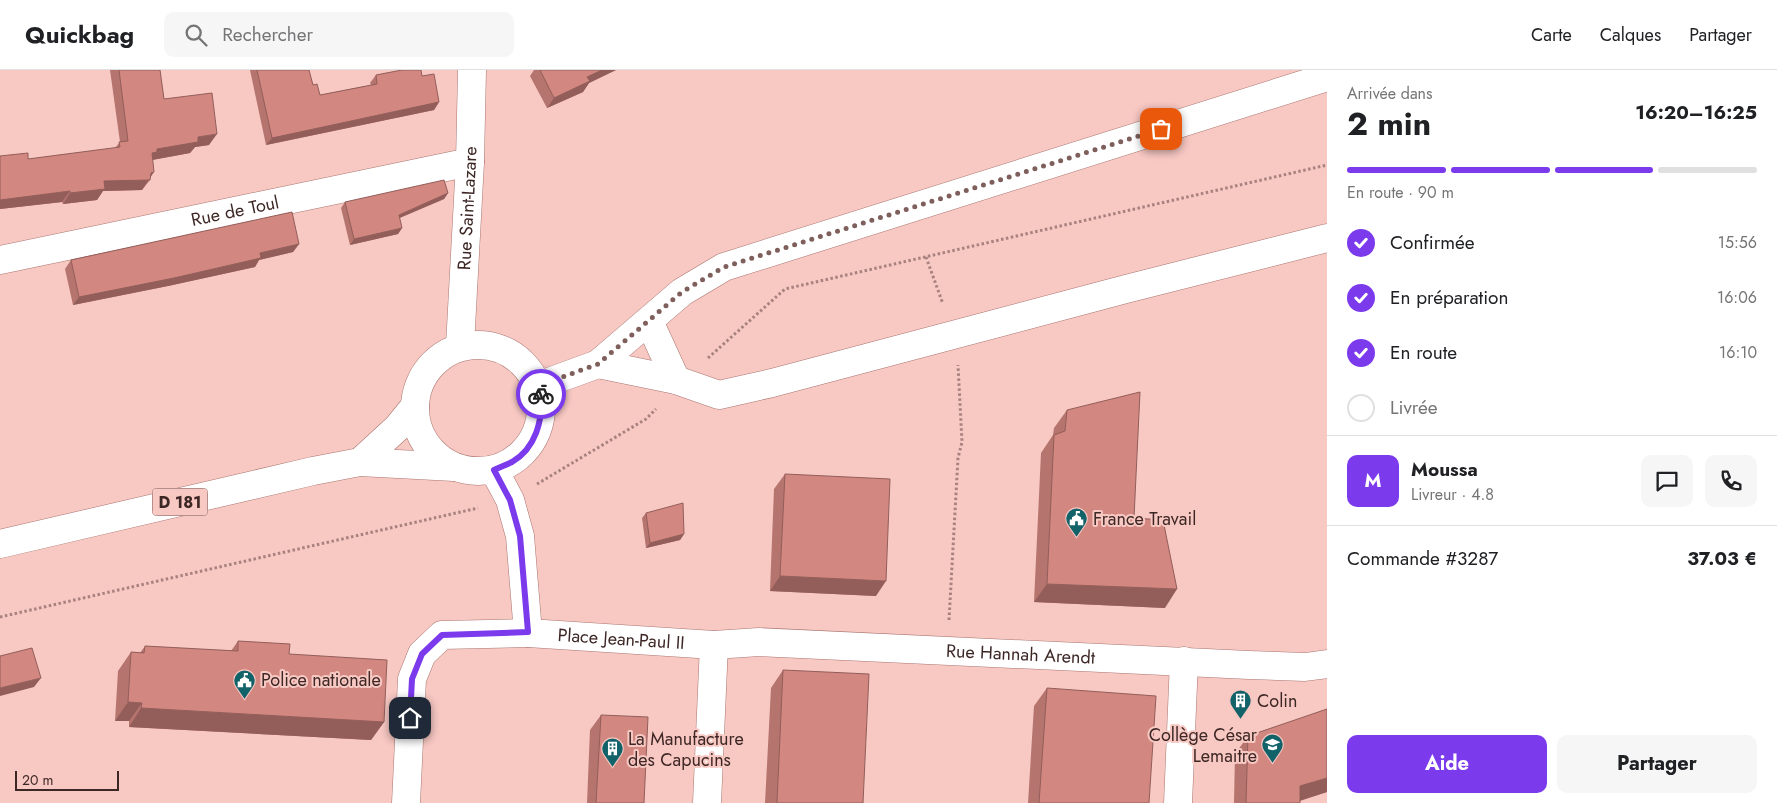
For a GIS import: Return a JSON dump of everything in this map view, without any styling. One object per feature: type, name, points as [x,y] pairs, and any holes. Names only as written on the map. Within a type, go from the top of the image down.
[{"type":"street","name":"Rue Saint-Lazare","points":[[460,346],[470,162],[472,70]]},
{"type":"street","points":[[538,386],[598,364],[682,292],[724,267],[1327,77]]},
{"type":"street","name":"Rue de Toul","points":[[0,260],[470,162]]},
{"type":"street","points":[[598,364],[676,380],[719,395],[772,383],[1327,238]]},
{"type":"street","points":[[649,321],[676,380]]},
{"type":"street","points":[[478,344],[496,346],[512,354],[525,365],[538,386],[542,410],[538,430],[528,448],[513,462],[494,470],[473,471],[454,467],[437,456],[424,441],[416,423],[415,406],[419,384],[429,367],[444,354],[460,346],[478,344]]},
{"type":"street","points":[[360,462],[397,428],[415,406]]},
{"type":"street","name":"D 181","points":[[0,544],[313,470],[360,462],[454,467]]},
{"type":"street","points":[[494,470],[510,500],[520,536],[528,632]]},
{"type":"street","name":"Place Jean-Paul II","points":[[406,803],[412,679],[422,654],[442,635],[528,632],[714,646]]},
{"type":"street","name":"Rue Hannah Arendt","points":[[714,646],[759,642],[1277,666],[1305,667],[1327,664]]},
{"type":"street","points":[[707,803],[714,646]]},
{"type":"street","points":[[1178,803],[1184,661]]},
{"type":"path","points":[[702,363],[785,289],[1327,165]]},
{"type":"path","points":[[926,257],[945,312]]},
{"type":"path","points":[[948,651],[958,467],[962,442],[958,359]]},
{"type":"path","points":[[0,617],[510,500],[646,419],[658,408]]},
{"type":"building","points":[[119,70],[160,70],[164,99],[212,93],[217,134],[198,137],[198,142],[157,149],[157,152],[152,153],[154,172],[151,173],[150,180],[104,181],[105,189],[70,193],[70,191],[0,200],[0,156],[28,153],[28,159],[120,147],[119,142],[128,141]]},
{"type":"building","points":[[257,70],[309,70],[313,85],[317,84],[320,95],[377,84],[376,75],[402,70],[421,70],[422,76],[434,74],[439,102],[272,138]]},
{"type":"building","points":[[540,70],[602,70],[587,77],[590,81],[554,98]]},
{"type":"building","points":[[444,180],[448,193],[399,215],[402,228],[354,239],[345,202]]},
{"type":"building","points":[[292,212],[299,244],[260,253],[261,258],[79,297],[71,260]]},
{"type":"building","points":[[1140,392],[1134,518],[1163,520],[1177,589],[1047,584],[1054,435],[1065,431],[1067,410]]},
{"type":"building","points":[[785,474],[890,479],[886,581],[780,576]]},
{"type":"building","points":[[683,503],[684,534],[650,543],[646,513]]},
{"type":"building","name":"Police nationale","points":[[238,641],[290,644],[289,654],[387,660],[384,722],[141,708],[142,703],[128,702],[131,652],[144,653],[145,646],[238,651]]},
{"type":"building","points":[[32,648],[41,678],[0,688],[0,656]]},
{"type":"building","points":[[783,670],[869,674],[863,803],[777,803]]},
{"type":"building","points":[[1047,688],[1156,696],[1149,803],[1039,803]]},
{"type":"building","points":[[1327,709],[1327,778],[1300,786],[1300,803],[1246,803],[1248,736]]},
{"type":"building","name":"La Manufacture des Capucins","points":[[601,715],[648,717],[644,803],[596,803]]},
{"type":"way so far","points":[[541,394],[538,386],[598,364],[682,292],[724,267],[1161,129]]},
{"type":"place","name":"France Travail","points":[[1077,538]]},
{"type":"place","name":"Police nationale","points":[[245,699]]},
{"type":"place","name":"Colin","points":[[1241,720]]},
{"type":"place","name":"Collège César Lemaitre","points":[[1273,764]]},
{"type":"place","name":"La Manufacture des Capucins","points":[[612,768]]},
{"type":"route","points":[[410,718],[412,679],[422,654],[442,635],[528,632],[520,536],[510,500],[494,470],[513,462],[528,448],[538,430],[542,410],[541,394]]}]
